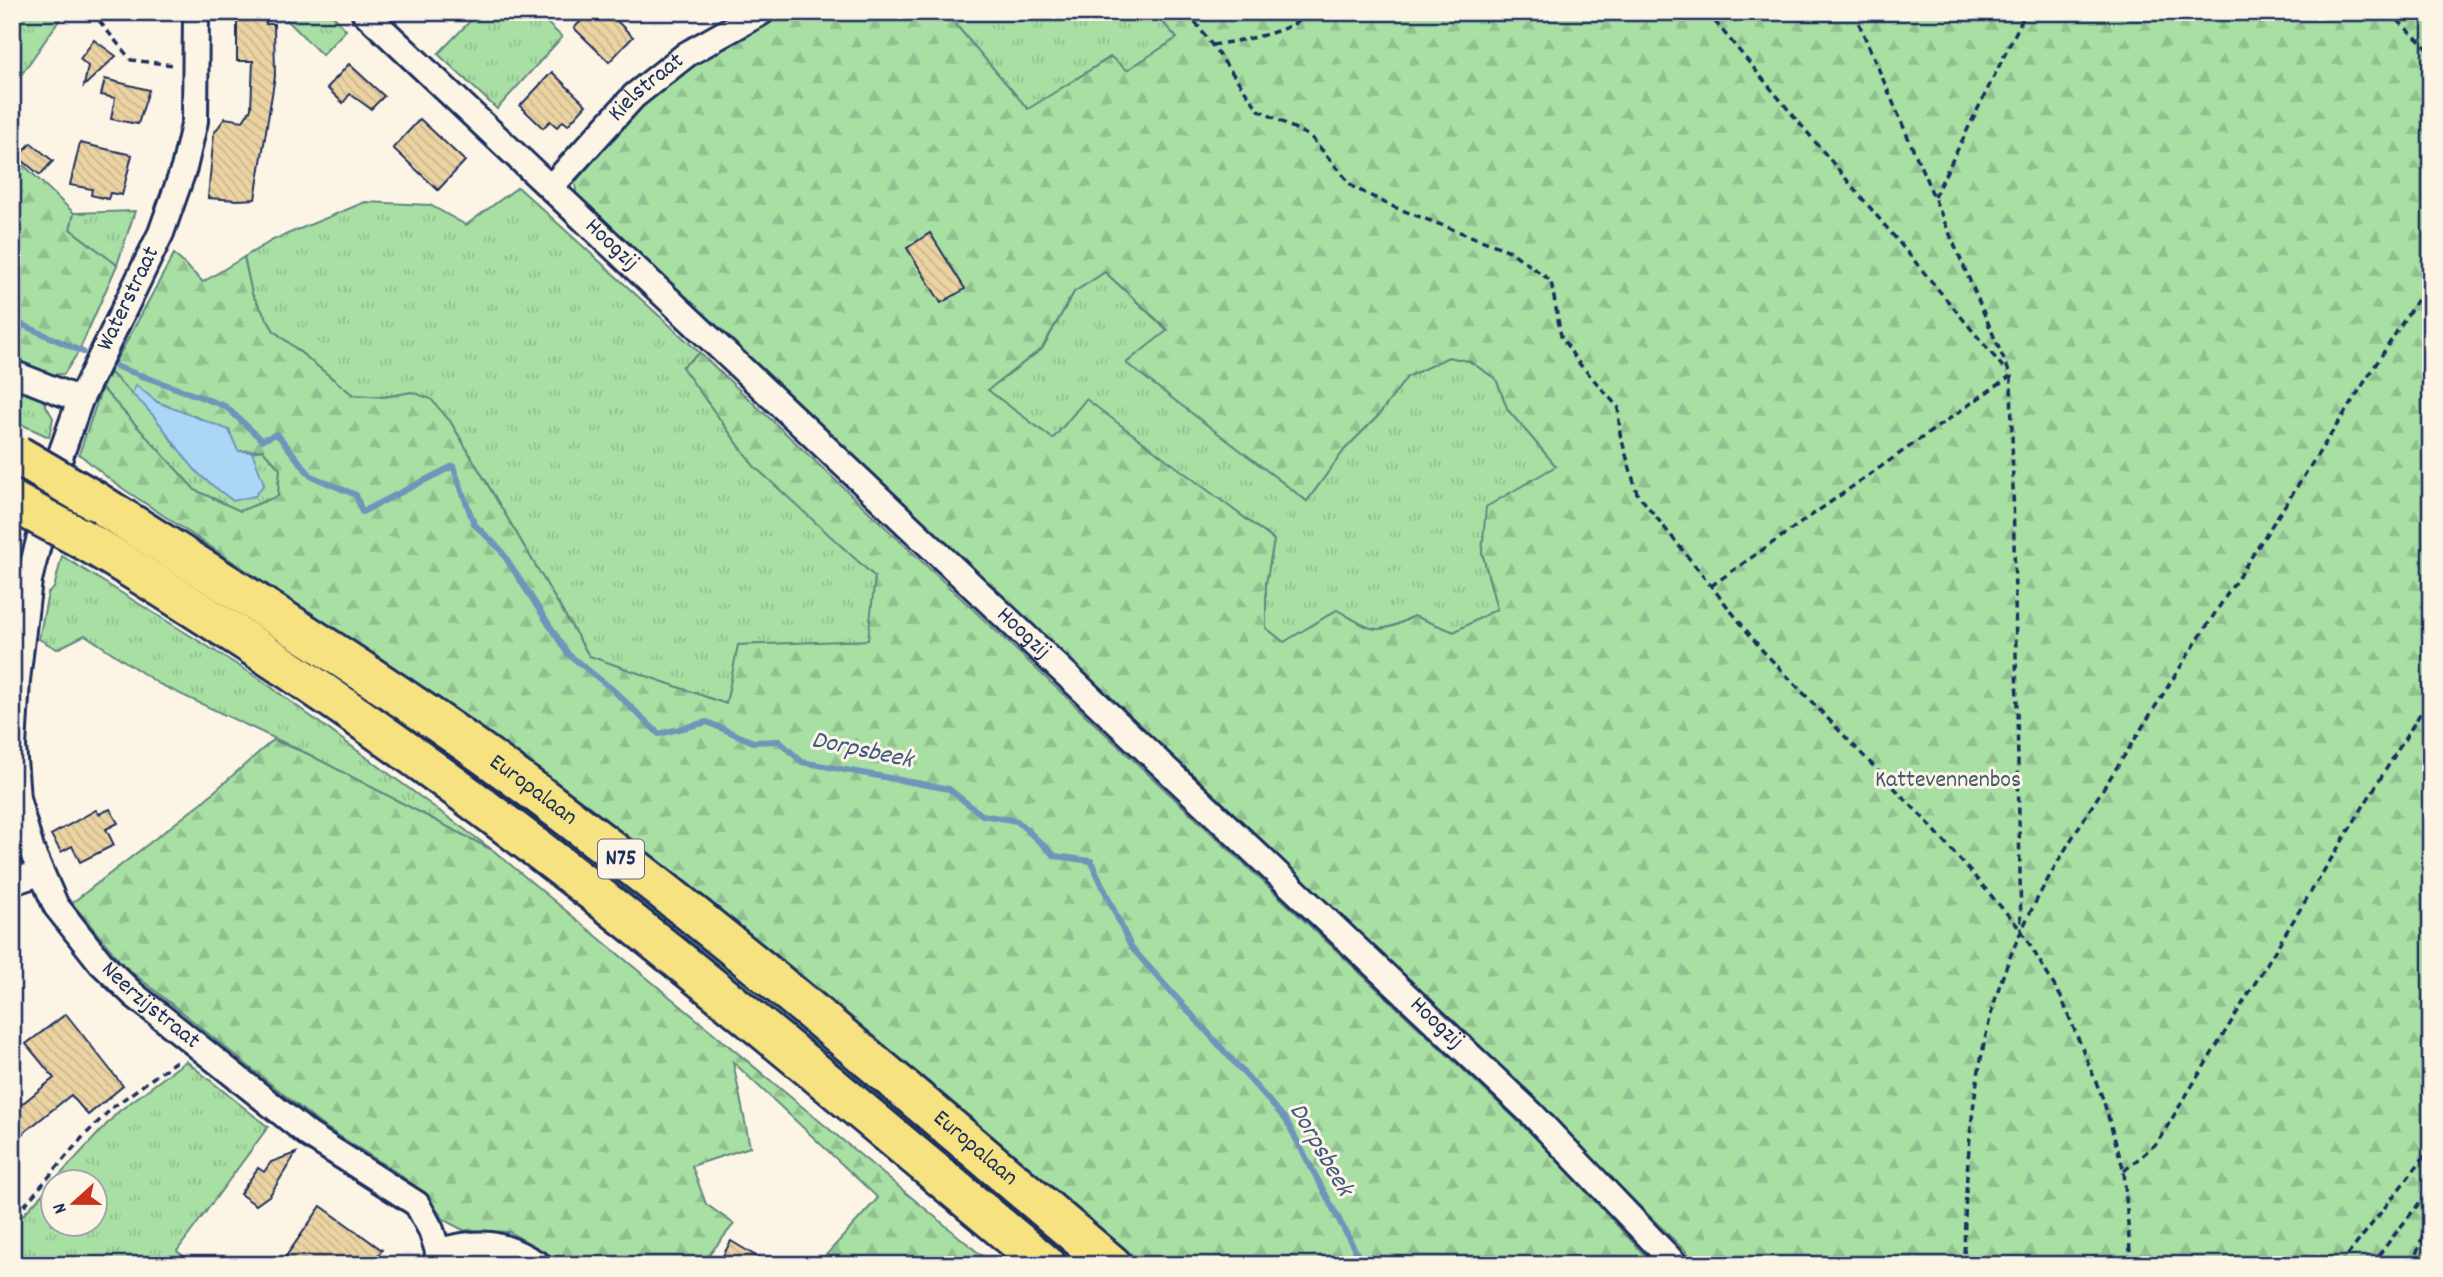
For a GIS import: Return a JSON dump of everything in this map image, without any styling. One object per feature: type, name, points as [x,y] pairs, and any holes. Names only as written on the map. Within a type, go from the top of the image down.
[{"type":"highway","name":"Europalaan","points":[[15,454],[95,500],[359,667],[512,775],[643,875],[1112,1265]]},
{"type":"highway","name":"Europalaan","points":[[12,501],[84,540],[282,664],[429,766],[584,884],[1046,1265]]},
{"type":"street","name":"Waterstraat","points":[[21,577],[80,400],[161,233],[184,168],[195,121],[196,12]]},
{"type":"street","name":"Hoogzij","points":[[364,12],[1532,1114],[1676,1265]]},
{"type":"street","name":"Kielstraat","points":[[551,187],[634,96],[687,54],[762,12]]},
{"type":"street","points":[[12,373],[80,400]]},
{"type":"street","name":"Neerzijstraat","points":[[21,577],[13,746],[21,853],[40,873],[72,929],[101,963],[198,1046],[309,1135],[418,1204],[437,1258],[473,1244],[509,1247],[539,1265]]},
{"type":"street","points":[[12,882],[40,873]]},
{"type":"path","points":[[92,12],[131,60],[197,67]]},
{"type":"path","points":[[1188,12],[1259,110],[1311,137],[1353,187],[1391,206],[1510,251],[1551,281],[1561,336],[1577,361],[1618,407],[1620,434],[1637,493],[1762,650],[1929,824],[2021,930],[2061,997],[2103,1099],[2124,1171],[2132,1265]]},
{"type":"path","points":[[1212,45],[1266,37],[1300,22],[1313,12]]},
{"type":"path","points":[[1707,12],[2011,376]]},
{"type":"path","points":[[1854,12],[2011,376],[2021,930]]},
{"type":"path","points":[[1934,197],[2026,12]]},
{"type":"path","points":[[2389,12],[2431,52]]},
{"type":"path","points":[[1964,1265],[1965,1199],[1975,1098],[1994,1004],[2021,930],[2080,828],[2216,610],[2312,468],[2431,277]]},
{"type":"path","points":[[1711,586],[2011,376]]},
{"type":"path","points":[[2124,1171],[2157,1143],[2431,696]]},
{"type":"path","points":[[24,1206],[81,1139],[113,1107],[198,1046]]},
{"type":"path","points":[[2340,1265],[2431,1148]]},
{"type":"path","points":[[2371,1265],[2431,1188]]},
{"type":"path","points":[[2412,1265],[2431,1214]]},
{"type":"green space","points":[[12,12],[65,12],[12,88]]},
{"type":"green space","points":[[279,12],[330,12],[346,30],[322,55]]},
{"type":"green space","points":[[479,12],[536,12],[562,37],[497,109],[438,54]]},
{"type":"green space","name":"Kattevennenbos","points":[[784,12],[945,12],[1028,109],[1111,57],[1127,70],[1177,38],[1154,12],[2431,12],[2431,1265],[1699,1265],[1283,860],[577,199],[575,182],[647,99],[693,60]],"holes":[[[1105,272],[1168,330],[1126,363],[1307,501],[1345,449],[1378,416],[1407,377],[1448,357],[1469,361],[1496,379],[1508,410],[1556,466],[1486,507],[1482,552],[1497,609],[1454,632],[1414,616],[1391,627],[1375,629],[1337,610],[1284,642],[1266,628],[1266,583],[1274,540],[1086,399],[1053,439],[988,390],[1042,348],[1074,292]]]},
{"type":"green space","points":[[945,12],[1154,12],[1177,38],[1127,71],[1110,57],[1028,110]]},
{"type":"green space","points":[[12,154],[74,213],[70,229],[117,265],[79,351],[64,374],[47,375],[12,362]]},
{"type":"green space","points":[[518,187],[700,353],[682,367],[754,466],[875,576],[869,641],[739,645],[726,704],[589,656],[450,421],[412,392],[384,397],[353,395],[274,331],[252,294],[244,257],[273,240],[365,202],[430,205],[466,225]]},
{"type":"green space","points":[[135,211],[117,265],[70,229],[74,213]]},
{"type":"green space","points":[[174,254],[203,282],[244,257],[252,294],[274,331],[353,395],[384,397],[412,392],[431,399],[450,421],[589,656],[726,704],[738,645],[868,640],[875,577],[754,466],[682,367],[700,353],[1539,1141],[1654,1265],[1144,1265],[930,1083],[622,833],[462,714],[113,482],[79,454],[102,388],[195,490],[240,511],[278,496],[280,469],[263,450],[238,451],[202,419],[157,402],[136,386],[132,394],[110,372]]},
{"type":"green space","points":[[1105,272],[1168,331],[1127,363],[1307,501],[1345,449],[1378,416],[1407,377],[1448,357],[1469,361],[1496,379],[1508,410],[1556,466],[1482,552],[1497,609],[1454,632],[1414,616],[1391,627],[1375,629],[1337,610],[1284,643],[1266,628],[1266,583],[1274,540],[1086,400],[1053,439],[987,390],[1042,349],[1074,292]]},
{"type":"green space","points":[[110,372],[155,414],[175,446],[263,485],[252,452],[263,450],[280,469],[278,496],[240,511],[195,490],[102,388]]},
{"type":"green space","points":[[12,384],[41,397],[53,418],[49,437],[12,420]]},
{"type":"green space","points":[[76,509],[327,663],[585,848],[1091,1265],[1065,1265],[889,1116],[73,517]]},
{"type":"green space","points":[[62,556],[260,679],[494,851],[306,753],[159,684],[85,635],[57,649],[39,639],[48,593],[54,588]]},
{"type":"green space","points":[[273,740],[306,753],[494,851],[993,1265],[817,1265],[878,1198],[733,1062],[750,1147],[692,1166],[706,1204],[734,1224],[701,1265],[568,1265],[509,1232],[463,1230],[444,1220],[429,1199],[399,1174],[319,1123],[123,965],[72,903],[200,804]]},
{"type":"green space","points":[[186,1061],[268,1127],[177,1251],[195,1265],[12,1265],[12,1227],[38,1199],[38,1238],[108,1238],[108,1168],[66,1168],[118,1112]]},
{"type":"water","points":[[136,385],[157,402],[229,430],[238,451],[252,452],[264,484],[255,496],[233,501],[202,477],[151,413],[132,394]]},
{"type":"building","points":[[237,12],[265,12],[266,24],[274,24],[275,76],[255,199],[208,198],[214,133],[225,118],[243,121],[251,109],[253,61],[237,61]]},
{"type":"building","points":[[590,12],[608,12],[633,37],[609,62],[574,28]]},
{"type":"building","points":[[94,40],[116,56],[84,86],[88,66],[80,59]]},
{"type":"building","points":[[349,64],[384,96],[371,109],[350,94],[343,103],[327,88]]},
{"type":"building","points":[[552,72],[586,105],[568,125],[563,121],[557,127],[550,121],[543,128],[520,106]]},
{"type":"building","points":[[105,79],[149,90],[138,124],[111,119],[115,98],[101,95]]},
{"type":"building","points":[[420,119],[465,161],[438,190],[393,148]]},
{"type":"building","points":[[31,143],[53,161],[40,175],[18,157]]},
{"type":"building","points":[[80,143],[132,155],[122,195],[110,193],[108,199],[91,195],[92,189],[70,185]]},
{"type":"building","points":[[930,233],[965,289],[941,303],[907,248]]},
{"type":"building","points":[[110,809],[118,823],[106,829],[114,845],[80,862],[72,846],[61,852],[51,835],[96,810],[99,814]]},
{"type":"building","points":[[66,1014],[123,1086],[88,1115],[71,1095],[21,1135],[12,1125],[12,1112],[54,1078],[26,1044]]},
{"type":"building","points":[[296,1153],[270,1195],[256,1205],[240,1194],[258,1168],[264,1172],[271,1162]]},
{"type":"building","points":[[321,1206],[382,1250],[371,1265],[280,1265]]},
{"type":"building","points":[[731,1241],[771,1265],[718,1265]]},
{"type":"waterway","name":"Dorpsbeek","points":[[12,320],[83,352]]},
{"type":"waterway","name":"Dorpsbeek","points":[[115,366],[225,406],[262,440],[277,434],[311,476],[356,495],[362,512],[453,466],[474,524],[500,549],[568,654],[612,689],[659,734],[707,722],[753,742],[779,741],[802,762],[949,789],[982,815],[1017,821],[1055,856],[1091,861],[1131,947],[1286,1120],[1363,1265]]}]
